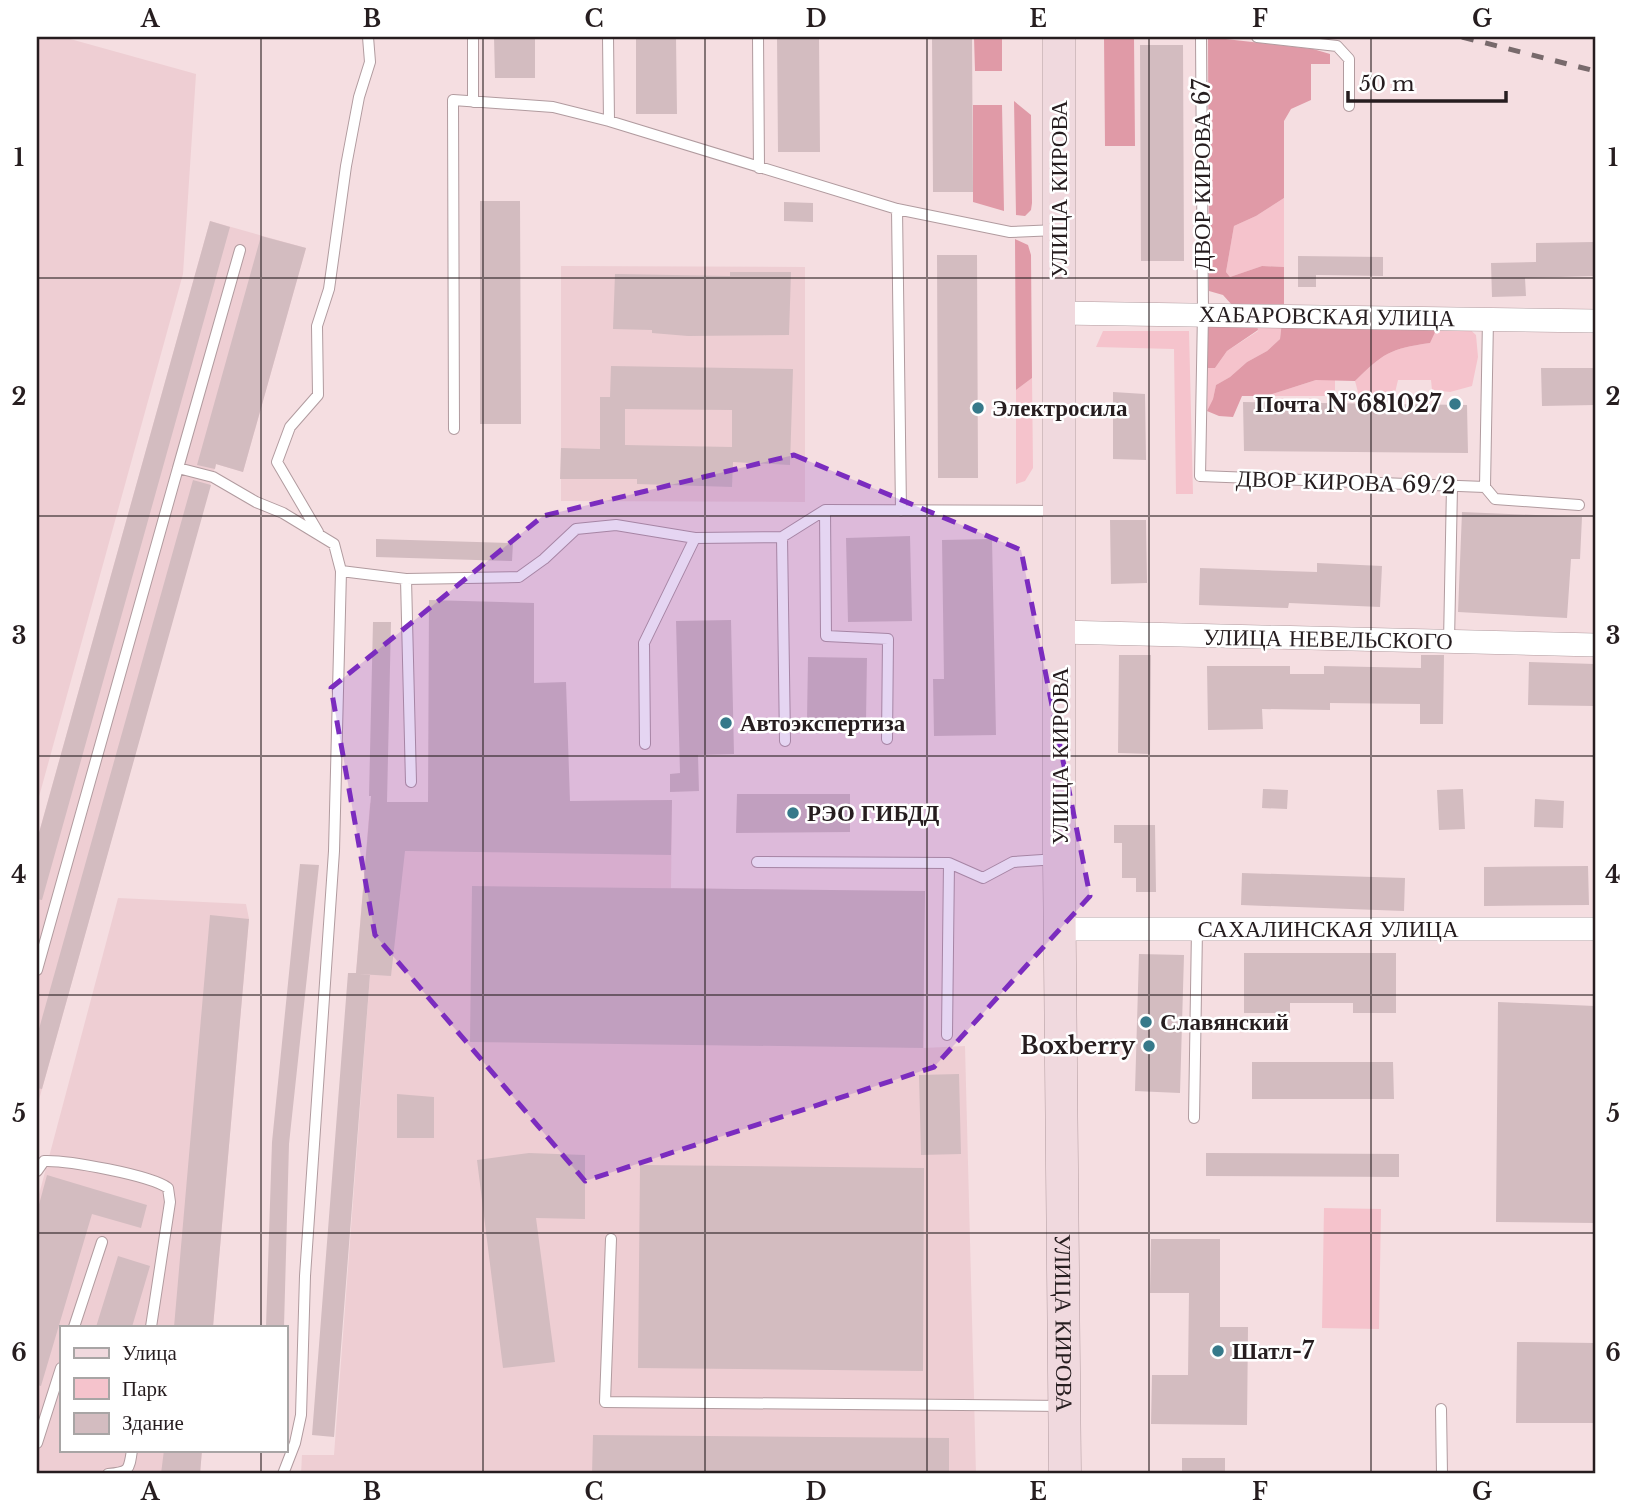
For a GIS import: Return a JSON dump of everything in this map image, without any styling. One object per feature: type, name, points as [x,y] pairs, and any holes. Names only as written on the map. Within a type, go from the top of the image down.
[{"type":"main road","name":"УЛИЦА КИРОВА","points":[[1059,37],[1059,859],[1065,1474]]},
{"type":"street","name":"ХАБАРОВСКАЯ УЛИЦА","points":[[1060,313],[1203,313],[1595,321]]},
{"type":"street","name":"УЛИЦА НЕВЕЛЬСКОГО","points":[[1060,632],[1595,645]]},
{"type":"street","name":"САХАЛИНСКАЯ УЛИЦА","points":[[1061,929],[1595,929]]},
{"type":"lane","points":[[320,535],[277,462],[290,427],[318,394],[317,326],[329,289],[346,166],[359,97],[370,62],[368,37]]},
{"type":"lane","points":[[472,37],[473,102]]},
{"type":"lane","points":[[608,37],[608,121]]},
{"type":"lane","points":[[758,37],[759,168]]},
{"type":"lane","name":"ДВОР КИРОВА 67","points":[[1201,37],[1203,313]]},
{"type":"lane","points":[[1257,37],[1337,46],[1349,59],[1349,106]]},
{"type":"lane","points":[[454,429],[453,100],[553,107],[608,121],[897,209],[1010,232],[1059,230]]},
{"type":"lane","points":[[897,209],[901,511]]},
{"type":"lane","points":[[37,970],[240,250]]},
{"type":"lane","name":"ДВОР КИРОВА 69/2","points":[[1203,313],[1200,476],[1485,487],[1488,319]]},
{"type":"lane","points":[[178,468],[213,477],[320,535],[334,544],[341,571],[334,851],[305,1276],[301,1415],[284,1474]]},
{"type":"lane","points":[[1449,642],[1452,486]]},
{"type":"lane","points":[[1485,487],[1495,499],[1579,505]]},
{"type":"lane","points":[[341,571],[406,579],[519,577],[544,559],[576,529],[616,525],[695,538],[782,537],[825,510],[1059,512]]},
{"type":"lane","points":[[825,510],[826,636],[888,639],[887,740]]},
{"type":"lane","points":[[782,537],[785,741]]},
{"type":"lane","points":[[645,744],[644,643],[695,538]]},
{"type":"lane","points":[[406,579],[411,782]]},
{"type":"lane","points":[[757,862],[949,863],[983,878],[1013,862],[1059,859]]},
{"type":"lane","points":[[947,1035],[949,863]]},
{"type":"lane","points":[[1194,1118],[1197,929]]},
{"type":"lane","points":[[37,1171],[44,1161],[64,1160],[153,1181],[168,1188],[170,1202],[151,1326]]},
{"type":"lane","points":[[611,1239],[605,1402],[1066,1406]]},
{"type":"lane","points":[[75,1326],[102,1242]]},
{"type":"lane","points":[[37,1443],[60,1371]]},
{"type":"lane","points":[[1441,1409],[1442,1474]]},
{"type":"lane","points":[[108,1474],[124,1473],[128,1470],[132,1452]]},
{"type":"highlighted area","points":[[794,455],[1021,550],[1090,896],[934,1067],[585,1181],[375,935],[331,688],[543,516]]},
{"type":"shaded area","points":[[37,37],[63,37],[196,74],[183,274],[37,804]]},
{"type":"shaded area","points":[[974,37],[1002,37],[1002,71],[975,71]]},
{"type":"shaded area","points":[[1104,37],[1134,37],[1135,146],[1105,146]]},
{"type":"shaded area","points":[[1208,37],[1313,49],[1330,54],[1330,64],[1311,64],[1311,100],[1291,109],[1284,121],[1284,198],[1234,226],[1226,272],[1230,277],[1262,266],[1284,267],[1284,304],[1232,305],[1223,295],[1209,291]]},
{"type":"shaded area","points":[[1014,101],[1031,115],[1032,203],[1031,210],[1025,216],[1016,215]]},
{"type":"shaded area","points":[[973,105],[1002,105],[1004,211],[973,202]]},
{"type":"shaded area","points":[[210,221],[306,248],[243,472],[216,464],[37,1107],[37,840]]},
{"type":"shaded area","points":[[1015,239],[1028,245],[1031,255],[1032,378],[1016,390]]},
{"type":"shaded area","points":[[561,266],[805,267],[805,502],[561,501]]},
{"type":"shaded area","points":[[1208,320],[1256,321],[1258,330],[1227,351],[1215,368],[1208,368]]},
{"type":"shaded area","points":[[1282,321],[1432,325],[1436,330],[1430,343],[1388,354],[1355,381],[1316,380],[1266,396],[1242,396],[1233,417],[1219,416],[1207,411],[1216,385],[1267,351],[1280,339]]},
{"type":"shaded area","points":[[672,800],[671,888],[924,892],[924,1048],[965,1046],[976,1474],[301,1474],[302,1455],[334,1455],[370,975],[356,973],[370,803]]},
{"type":"shaded area","points":[[118,898],[246,904],[249,919],[213,1326],[60,1326],[60,1452],[202,1452],[200,1474],[37,1474],[37,1202]]},
{"type":"green space","points":[[1284,198],[1284,267],[1262,266],[1230,277],[1226,272],[1234,226]]},
{"type":"green space","points":[[1256,321],[1282,321],[1280,339],[1267,351],[1216,385],[1207,411],[1208,368],[1215,368],[1227,351],[1258,331]]},
{"type":"green space","points":[[1432,325],[1465,325],[1476,335],[1478,357],[1472,386],[1450,392],[1432,390],[1431,380],[1398,380],[1394,397],[1359,396],[1355,381],[1388,354],[1430,343]]},
{"type":"green space","points":[[1103,331],[1189,331],[1193,494],[1176,494],[1174,349],[1096,347]]},
{"type":"green space","points":[[1032,378],[1033,468],[1025,481],[1016,484],[1016,390]]},
{"type":"green space","points":[[1316,380],[1335,380],[1335,396],[1266,396]]},
{"type":"green space","points":[[1324,1208],[1381,1209],[1379,1329],[1322,1328]]},
{"type":"building","points":[[494,37],[535,37],[535,78],[495,78]]},
{"type":"building","points":[[636,37],[676,37],[677,114],[636,114]]},
{"type":"building","points":[[777,37],[819,37],[820,152],[778,152]]},
{"type":"building","points":[[932,37],[972,37],[973,192],[933,192]]},
{"type":"building","points":[[1140,45],[1183,45],[1184,261],[1141,261]]},
{"type":"building","points":[[480,201],[520,201],[521,424],[480,424]]},
{"type":"building","points":[[784,202],[813,203],[813,222],[784,221]]},
{"type":"building","points":[[210,221],[230,227],[42,900],[37,899],[37,840]]},
{"type":"building","points":[[261,236],[306,248],[243,472],[216,464],[215,469],[197,465]]},
{"type":"building","points":[[1594,242],[1595,276],[1525,278],[1526,296],[1492,297],[1491,263],[1536,262],[1536,243]]},
{"type":"building","points":[[937,255],[977,255],[978,478],[938,478]]},
{"type":"building","points":[[1298,256],[1383,257],[1383,276],[1316,275],[1316,287],[1298,287]]},
{"type":"building","points":[[730,272],[791,272],[789,335],[688,336],[652,333],[652,330],[613,329],[615,274],[730,276]]},
{"type":"building","points":[[611,366],[793,369],[790,465],[733,462],[732,487],[637,484],[637,479],[560,479],[561,448],[600,449],[600,397],[610,397]],"holes":[[[625,409],[732,410],[732,447],[625,445]]]},
{"type":"building","points":[[1541,368],[1594,368],[1595,405],[1542,406]]},
{"type":"building","points":[[1113,392],[1145,394],[1146,460],[1113,459]]},
{"type":"building","points":[[1243,402],[1467,405],[1468,453],[1244,451]]},
{"type":"building","points":[[193,480],[211,485],[42,1089],[37,1088],[37,1036]]},
{"type":"building","points":[[1462,512],[1582,517],[1580,559],[1571,559],[1567,618],[1458,612]]},
{"type":"building","points":[[1110,520],[1146,520],[1147,583],[1111,584]]},
{"type":"building","points":[[910,536],[912,621],[848,622],[846,538]]},
{"type":"building","points":[[376,539],[513,543],[512,561],[376,557]]},
{"type":"building","points":[[992,539],[996,735],[934,736],[933,679],[944,679],[942,540]]},
{"type":"building","points":[[1317,563],[1382,566],[1380,607],[1289,603],[1288,608],[1199,605],[1200,568],[1317,572]]},
{"type":"building","points":[[429,600],[534,603],[534,683],[566,682],[570,801],[672,800],[671,855],[405,851],[391,976],[359,974],[370,975],[334,1437],[312,1435],[348,973],[356,973],[371,796],[373,622],[391,622],[387,802],[428,802]]},
{"type":"building","points":[[731,620],[734,754],[698,755],[699,791],[670,792],[670,774],[680,773],[676,621]]},
{"type":"building","points":[[1119,655],[1151,655],[1150,754],[1118,753]]},
{"type":"building","points":[[1421,655],[1444,655],[1443,724],[1420,724],[1420,704],[1330,703],[1330,710],[1262,709],[1263,729],[1208,730],[1207,666],[1290,666],[1290,674],[1324,674],[1324,666],[1421,668]]},
{"type":"building","points":[[808,657],[867,658],[866,721],[807,720]]},
{"type":"building","points":[[1529,662],[1595,664],[1595,706],[1528,705]]},
{"type":"building","points":[[1263,789],[1288,790],[1287,809],[1262,808]]},
{"type":"building","points":[[1463,789],[1465,829],[1439,830],[1437,790]]},
{"type":"building","name":"РЭО ГИБДД","points":[[737,794],[850,794],[850,832],[736,833]]},
{"type":"building","points":[[1535,799],[1564,801],[1563,828],[1534,827]]},
{"type":"building","points":[[1114,825],[1155,825],[1156,892],[1136,892],[1136,878],[1122,878],[1122,843],[1114,843]]},
{"type":"building","points":[[300,864],[319,865],[289,1144],[284,1326],[266,1326],[272,1142]]},
{"type":"building","points":[[1588,866],[1589,905],[1484,906],[1484,867]]},
{"type":"building","points":[[1242,873],[1405,878],[1404,911],[1241,905]]},
{"type":"building","points":[[472,886],[925,891],[923,1048],[470,1042]]},
{"type":"building","points":[[210,915],[249,919],[213,1326],[174,1326]]},
{"type":"building","points":[[1244,953],[1396,953],[1396,1013],[1353,1013],[1353,1003],[1290,1003],[1290,1013],[1244,1013]]},
{"type":"building","points":[[1139,954],[1184,955],[1180,1093],[1135,1091]]},
{"type":"building","points":[[1498,1002],[1595,1006],[1595,1223],[1496,1222]]},
{"type":"building","points":[[1252,1062],[1393,1062],[1394,1099],[1252,1099]]},
{"type":"building","points":[[959,1074],[961,1154],[921,1155],[919,1075]]},
{"type":"building","points":[[397,1094],[434,1097],[434,1138],[397,1138]]},
{"type":"building","points":[[529,1153],[585,1155],[585,1219],[536,1218],[555,1362],[503,1368],[477,1160]]},
{"type":"building","points":[[1206,1153],[1399,1154],[1399,1177],[1206,1176]]},
{"type":"building","points":[[640,1165],[924,1168],[923,1371],[638,1368]]},
{"type":"building","points":[[47,1175],[147,1205],[141,1228],[92,1214],[41,1386],[37,1385],[37,1212]]},
{"type":"building","name":"Шатл-7","points":[[1151,1239],[1220,1239],[1220,1327],[1248,1327],[1247,1425],[1151,1424],[1152,1375],[1188,1375],[1189,1293],[1150,1293]]},
{"type":"building","points":[[118,1256],[150,1266],[132,1326],[96,1326]]},
{"type":"building","points":[[1517,1342],[1595,1343],[1595,1423],[1516,1423]]},
{"type":"building","points":[[593,1435],[949,1438],[949,1474],[592,1474]]},
{"type":"building","points":[[164,1452],[202,1452],[200,1474],[161,1474]]},
{"type":"building","points":[[1182,1458],[1225,1458],[1225,1474],[1182,1474]]},
{"type":"railway","points":[[1462,37],[1595,71]]},
{"type":"place","name":"Почта №681027","points":[[1455,404]]},
{"type":"place","name":"Электросила","points":[[978,408]]},
{"type":"place","name":"Автоэкспертиза","points":[[726,723]]},
{"type":"place","name":"РЭО ГИБДД","points":[[793,813]]},
{"type":"place","name":"Славянский","points":[[1146,1022]]},
{"type":"place","name":"Boxberry","points":[[1149,1046]]},
{"type":"place","name":"Шатл-7","points":[[1218,1351]]}]
